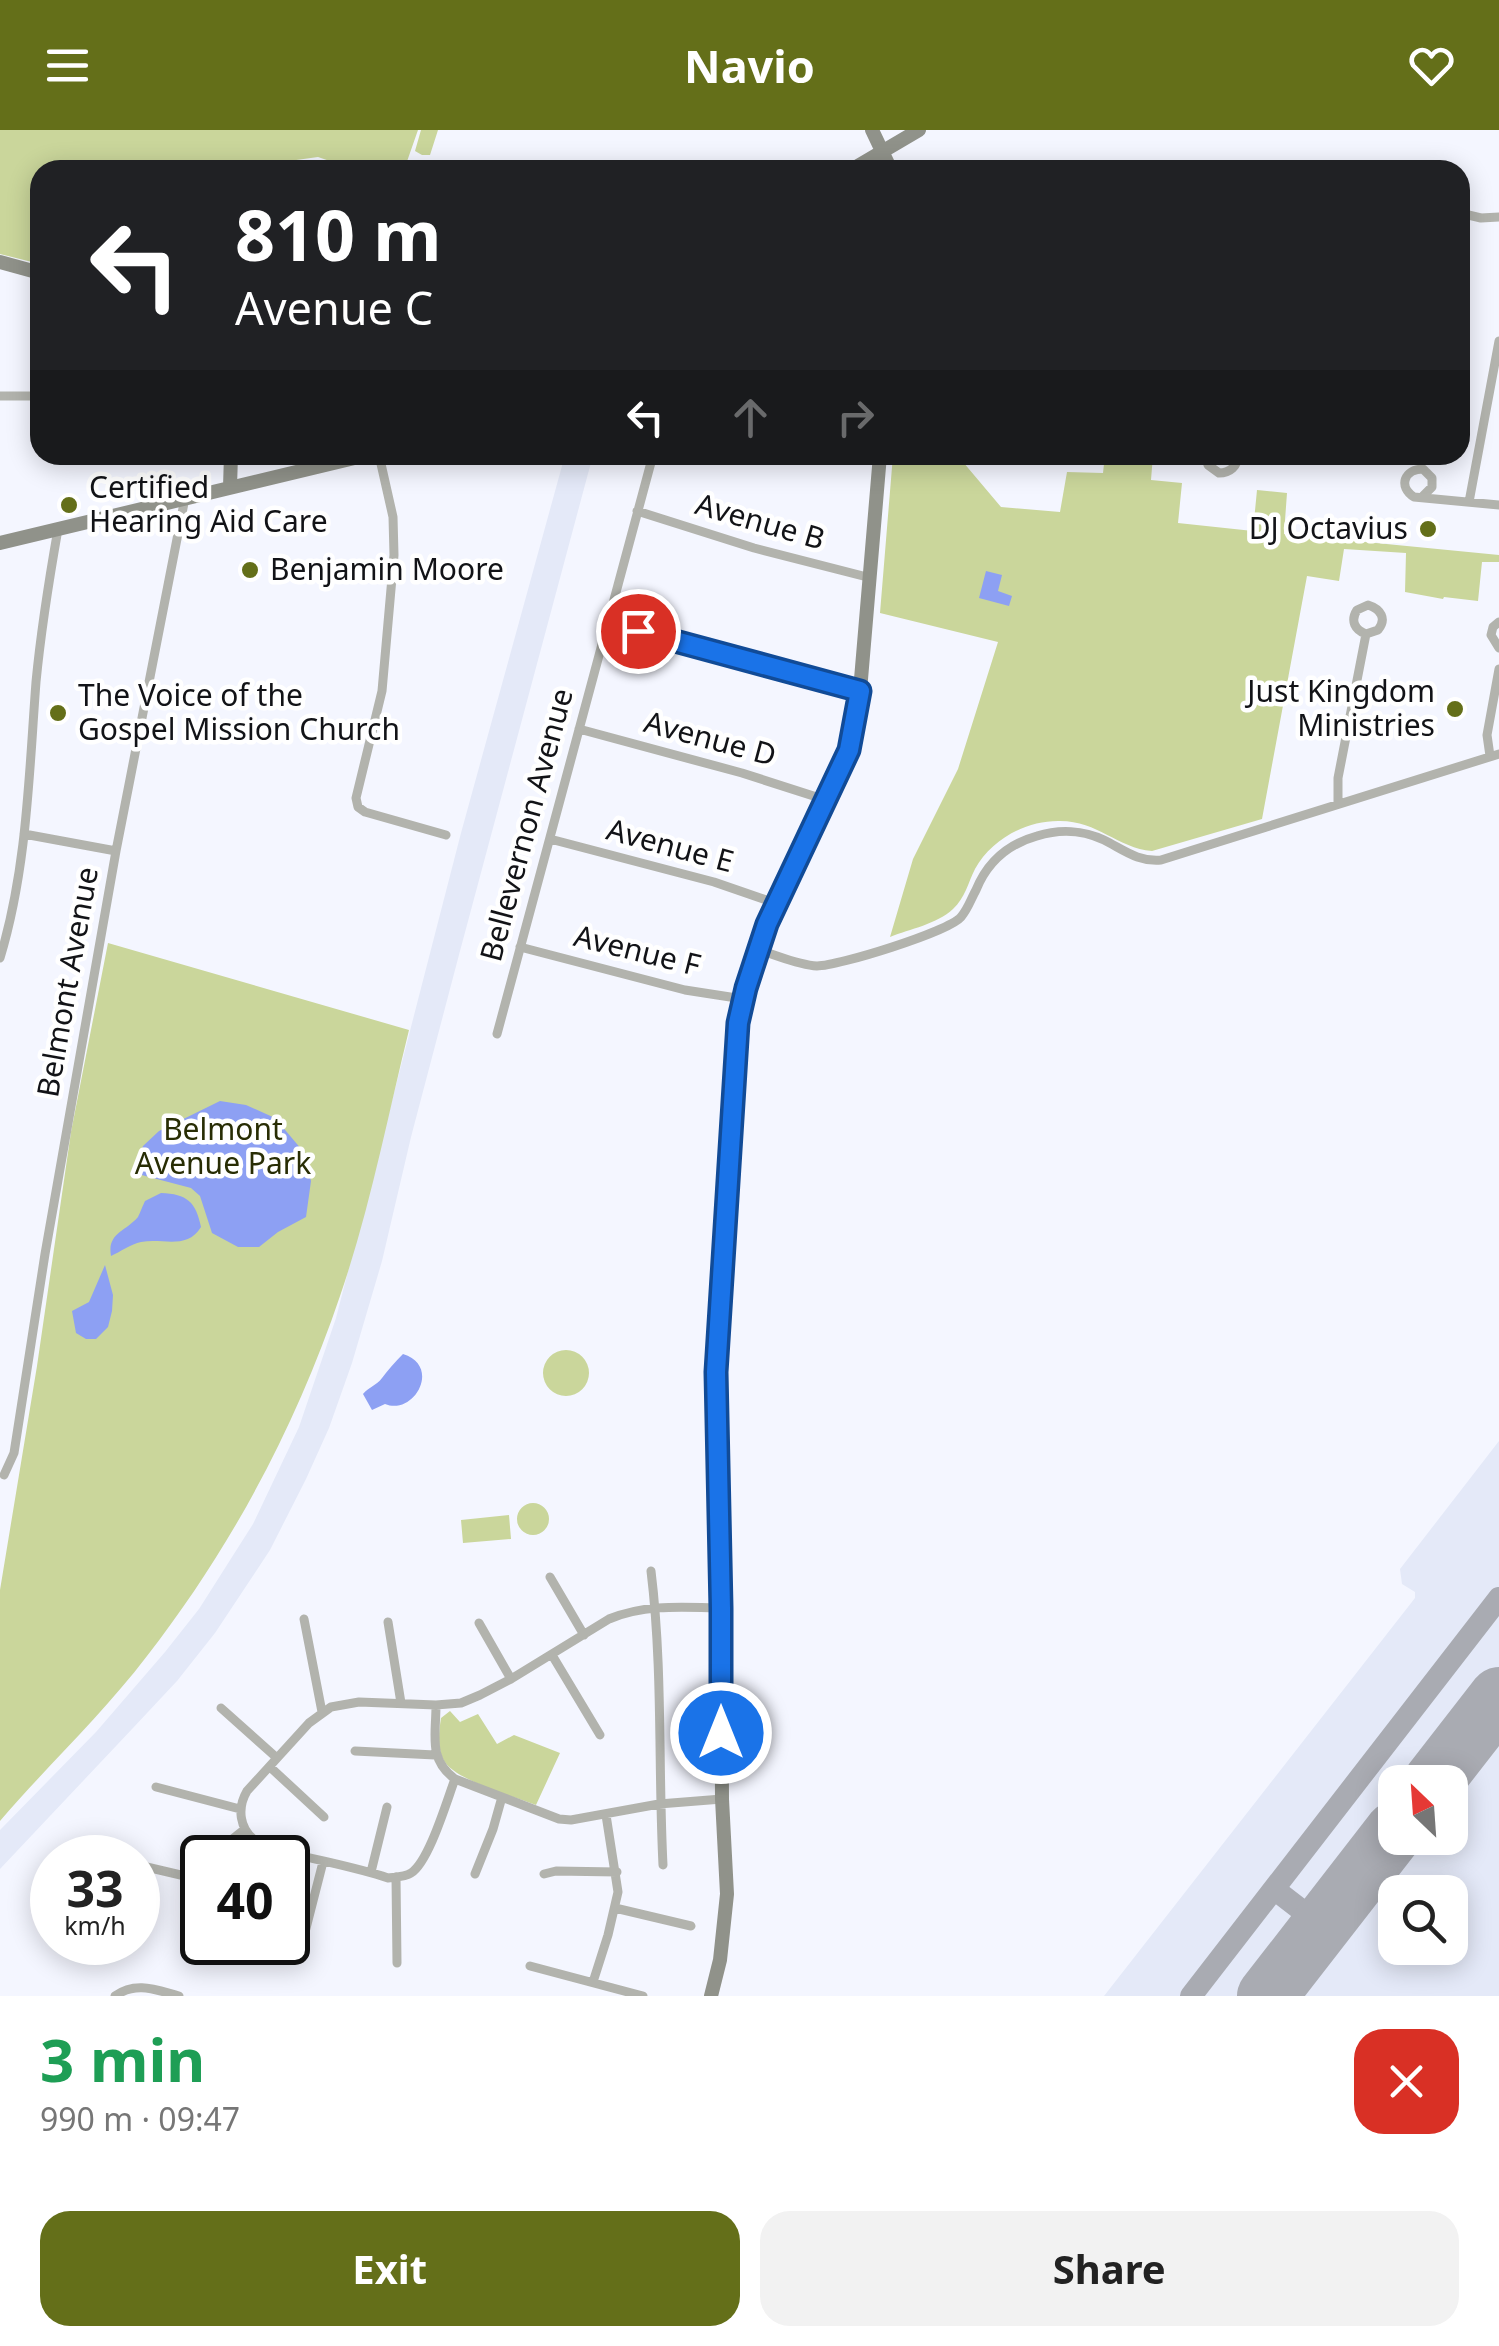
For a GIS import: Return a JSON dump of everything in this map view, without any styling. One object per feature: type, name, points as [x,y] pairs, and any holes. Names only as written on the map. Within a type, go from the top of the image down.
[{"type":"street","points":[[872,130],[886,160]]},
{"type":"street","points":[[868,160],[919,130]]},
{"type":"street","points":[[1470,216],[1499,217]]},
{"type":"street","points":[[0,262],[30,270]]},
{"type":"street","points":[[1470,502],[1499,340]]},
{"type":"street","points":[[0,396],[30,396]]},
{"type":"street","points":[[230,487],[231,465]]},
{"type":"street","points":[[0,542],[324,465]]},
{"type":"street","points":[[381,465],[393,517],[394,554],[382,692],[356,798],[358,807],[365,812],[446,835]]},
{"type":"street","name":"Bellevernon Avenue","points":[[497,1034],[650,465]]},
{"type":"street","points":[[712,1996],[727,1894],[716,1372],[734,1072],[743,1000],[758,950],[776,903],[849,750],[860,691],[879,465]]},
{"type":"street","points":[[1209,465],[1224,473],[1235,465]]},
{"type":"street","points":[[1424,496],[1499,505]]},
{"type":"street","name":"Belmont Avenue","points":[[4,1475],[14,1453],[116,851],[185,498]]},
{"type":"street","name":"Avenue B","points":[[637,511],[754,548],[870,578]]},
{"type":"street","points":[[0,958],[15,902],[42,620],[58,528]]},
{"type":"street","points":[[1499,622],[1491,635],[1499,648]]},
{"type":"street","points":[[608,623],[860,691]]},
{"type":"street","points":[[1338,804],[1338,778],[1366,634]]},
{"type":"street","points":[[758,950],[807,964],[827,965],[943,930],[963,915],[995,860],[1015,845],[1040,835],[1065,831],[1089,834],[1138,858],[1161,860],[1495,755],[1487,735],[1499,669]]},
{"type":"street","name":"Avenue D","points":[[580,729],[826,800]]},
{"type":"street","points":[[24,834],[116,851]]},
{"type":"street","name":"Avenue E","points":[[550,840],[714,882],[776,903]]},
{"type":"street","name":"Avenue F","points":[[520,948],[685,990],[743,1000]]},
{"type":"street","points":[[651,1571],[660,1707],[662,1865]]},
{"type":"street","points":[[550,1578],[584,1635]]},
{"type":"street","points":[[455,1779],[424,1858],[410,1873],[396,1878],[256,1842],[245,1829],[240,1809],[247,1791],[331,1707],[359,1702],[461,1703],[552,1656],[608,1619],[656,1607],[721,1608]]},
{"type":"street","points":[[304,1619],[322,1712]]},
{"type":"street","points":[[388,1622],[401,1703]]},
{"type":"street","points":[[480,1623],[511,1679]]},
{"type":"street","points":[[552,1656],[600,1735]]},
{"type":"street","points":[[436,1705],[435,1755],[444,1771],[455,1779],[558,1819],[722,1798]]},
{"type":"street","points":[[222,1708],[277,1758]]},
{"type":"street","points":[[356,1751],[435,1755]]},
{"type":"street","points":[[270,1768],[324,1817]]},
{"type":"street","points":[[156,1788],[240,1809]]},
{"type":"street","points":[[474,1874],[502,1797]]},
{"type":"street","points":[[370,1872],[386,1808]]},
{"type":"street","points":[[593,1982],[618,1892],[606,1815]]},
{"type":"street","points":[[238,1835],[245,1829]]},
{"type":"street","points":[[310,1913],[323,1862]]},
{"type":"street","points":[[544,1874],[617,1872]]},
{"type":"street","points":[[396,1878],[397,1963]]},
{"type":"street","points":[[615,1908],[691,1926]]},
{"type":"street","points":[[530,1966],[643,1996]]},
{"type":"street","points":[[115,1996],[136,1986],[179,1996]]},
{"type":"shaded area","points":[[562,465],[590,465],[411,1137],[382,1261],[329,1428],[270,1550],[215,1633],[177,1681],[0,1869],[0,1830],[96,1732],[165,1652],[199,1609],[253,1524],[299,1427],[336,1318],[461,833]]},
{"type":"shaded area","points":[[1499,1441],[1499,1996],[1104,1996],[1415,1598],[1415,1592],[1402,1584],[1400,1569]]},
{"type":"green space","points":[[0,130],[418,130],[408,160],[30,160],[30,262],[0,254]]},
{"type":"green space","points":[[421,130],[438,130],[430,155],[415,151]]},
{"type":"green space","points":[[892,465],[966,465],[1001,507],[1060,512],[1067,472],[1103,473],[1104,465],[1152,465],[1151,480],[1182,483],[1178,523],[1253,531],[1257,490],[1287,493],[1284,534],[1499,555],[1499,562],[1482,562],[1478,601],[1405,592],[1406,553],[1344,549],[1339,581],[1307,576],[1262,819],[1152,851],[1072,822],[1033,824],[990,849],[975,869],[961,900],[947,914],[890,937],[913,859],[958,769],[998,642],[880,613]]},
{"type":"green space","name":"Belmont Avenue Park","points":[[108,943],[409,1030],[351,1263],[323,1344],[282,1439],[233,1529],[178,1615],[112,1699],[0,1821],[0,1590],[71,1132]]},
{"type":"green space","points":[[566,1350],[583,1356],[589,1373],[583,1390],[566,1396],[549,1390],[543,1373],[549,1356]]},
{"type":"green space","points":[[533,1503],[545,1507],[549,1519],[545,1531],[533,1535],[521,1531],[517,1519],[521,1507]]},
{"type":"green space","points":[[509,1515],[511,1539],[463,1543],[461,1520]]},
{"type":"green space","points":[[450,1711],[460,1722],[478,1714],[497,1744],[514,1735],[560,1753],[536,1805],[471,1780],[449,1767],[441,1754],[439,1738],[441,1718]]},
{"type":"water","points":[[986,571],[1002,575],[998,591],[1012,596],[1009,606],[979,598]]},
{"type":"water","points":[[220,1101],[246,1105],[275,1118],[302,1150],[311,1181],[306,1217],[259,1247],[238,1247],[212,1233],[200,1196],[191,1188],[134,1173],[143,1146],[159,1131]]},
{"type":"water","points":[[161,1193],[189,1201],[201,1227],[182,1241],[141,1242],[111,1256],[114,1238],[138,1217],[145,1201]]},
{"type":"water","points":[[105,1265],[113,1295],[108,1327],[96,1339],[86,1339],[76,1333],[72,1311],[89,1302]]},
{"type":"water","points":[[403,1354],[415,1360],[421,1369],[420,1388],[406,1403],[385,1404],[372,1410],[363,1394]]},
{"type":"taxiway","points":[[1191,1996],[1499,1598]]},
{"type":"taxiway","points":[[1274,1889],[1322,1926]]},
{"type":"runway","points":[[1446,1765],[1499,1697]]},
{"type":"runway","points":[[1267,1996],[1378,1853]]},
{"type":"place","name":"Certified Hearing Aid Care","points":[[69,505]]},
{"type":"place","name":"DJ Octavius","points":[[1428,529]]},
{"type":"place","name":"Benjamin Moore","points":[[250,570]]},
{"type":"place","name":"Just Kingdom Ministries","points":[[1455,709]]},
{"type":"place","name":"The Voice of the Gospel Mission Church","points":[[58,713]]},
{"type":"route","points":[[638,631],[860,691],[849,750],[767,924],[738,1023],[716,1372],[721,1733]]}]
